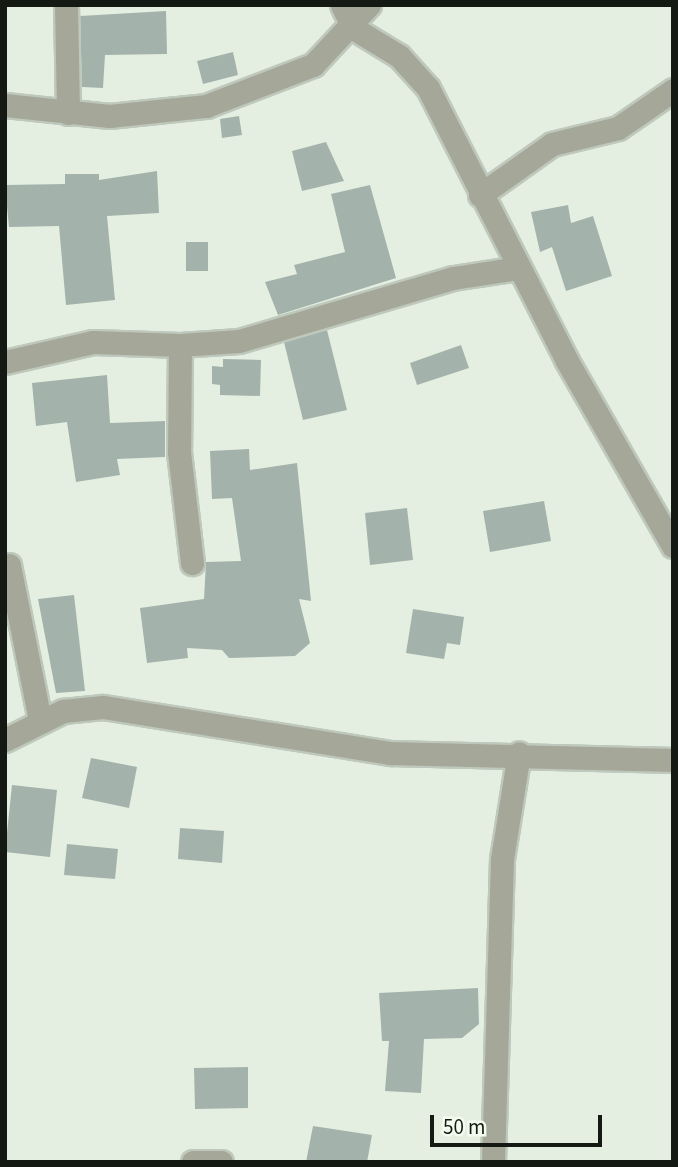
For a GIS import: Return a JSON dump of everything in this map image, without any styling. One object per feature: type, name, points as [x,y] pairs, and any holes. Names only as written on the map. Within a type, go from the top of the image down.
[{"type":"street","points":[[66,5],[68,113]]},
{"type":"street","points":[[342,5],[353,28],[415,72],[519,268],[673,546]]},
{"type":"street","points":[[5,104],[109,116],[206,106],[313,65],[353,28],[369,5]]},
{"type":"street","points":[[480,195],[552,144],[618,128],[673,90]]},
{"type":"street","points":[[5,362],[93,342],[180,345],[239,341],[453,278],[519,268]]},
{"type":"street","points":[[180,345],[179,452],[192,563]]},
{"type":"street","points":[[9,565],[40,720]]},
{"type":"street","points":[[5,740],[40,720],[103,707],[376,752],[519,753],[673,760]]},
{"type":"street","points":[[493,1162],[502,859],[519,753]]},
{"type":"street","points":[[193,1162],[221,1162]]},
{"type":"building","points":[[166,11],[167,54],[105,55],[103,88],[82,87],[80,16]]},
{"type":"building","points":[[233,52],[238,75],[203,84],[197,61]]},
{"type":"building","points":[[239,116],[242,135],[222,138],[220,119]]},
{"type":"building","points":[[326,142],[344,181],[302,191],[292,151]]},
{"type":"building","points":[[157,171],[159,213],[107,216],[115,300],[66,305],[59,226],[9,227],[5,185],[65,184],[65,174],[99,174],[99,180]]},
{"type":"building","points":[[370,185],[396,278],[278,315],[265,282],[297,274],[294,265],[345,252],[331,194]]},
{"type":"building","points":[[568,205],[571,223],[593,216],[612,276],[566,291],[552,247],[540,252],[531,212]]},
{"type":"building","points":[[186,242],[208,242],[208,271],[186,271]]},
{"type":"building","points":[[327,330],[347,410],[303,420],[284,342]]},
{"type":"building","points":[[461,345],[469,368],[417,385],[410,363]]},
{"type":"building","points":[[223,359],[261,360],[260,396],[220,395],[220,385],[212,384],[212,366],[223,367]]},
{"type":"building","points":[[107,375],[110,423],[165,421],[165,457],[117,459],[120,475],[76,482],[67,422],[36,426],[32,383]]},
{"type":"building","points":[[249,449],[250,470],[297,463],[311,601],[299,599],[310,643],[295,656],[229,658],[222,650],[187,648],[188,658],[147,663],[140,608],[204,599],[206,562],[241,561],[232,498],[212,499],[210,451]]},
{"type":"building","points":[[544,501],[551,541],[490,552],[483,511]]},
{"type":"building","points":[[407,508],[413,560],[370,565],[365,513]]},
{"type":"building","points":[[74,595],[85,691],[56,693],[38,599]]},
{"type":"building","points":[[413,609],[464,617],[460,645],[447,643],[444,659],[406,653]]},
{"type":"building","points":[[91,758],[137,767],[129,808],[82,798]]},
{"type":"building","points":[[12,785],[57,790],[50,857],[5,852]]},
{"type":"building","points":[[180,828],[224,831],[222,863],[178,859]]},
{"type":"building","points":[[67,844],[118,849],[115,879],[64,875]]},
{"type":"building","points":[[478,988],[479,1024],[462,1038],[424,1039],[421,1093],[385,1091],[389,1041],[382,1041],[379,993]]},
{"type":"building","points":[[248,1067],[248,1108],[195,1109],[194,1068]]},
{"type":"building","points":[[313,1126],[372,1135],[367,1162],[306,1162]]}]
